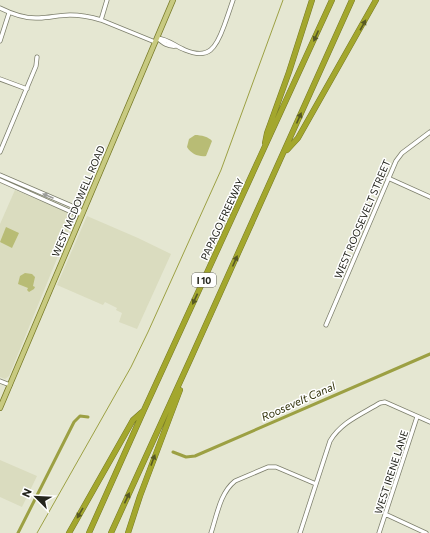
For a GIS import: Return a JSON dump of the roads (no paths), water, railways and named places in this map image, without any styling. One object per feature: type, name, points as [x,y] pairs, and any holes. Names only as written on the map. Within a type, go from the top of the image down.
[{"type":"highway","points":[[264,150],[267,132],[289,72],[312,0]]},
{"type":"highway","name":"PAPAGO FREEWAY","points":[[89,533],[332,0]]},
{"type":"highway","name":"I 10","points":[[111,533],[352,0]]},
{"type":"highway","points":[[284,153],[298,138],[376,0]]},
{"type":"highway","points":[[128,533],[190,360]]},
{"type":"highway","points":[[69,533],[133,420],[144,410]]},
{"type":"main road","name":"WEST MCDOWELL ROAD","points":[[0,408],[173,0]]},
{"type":"street","points":[[101,20],[108,0]]},
{"type":"street","points":[[0,8],[9,13],[38,18],[71,15],[101,20],[156,40],[165,39],[172,42],[176,46],[196,54],[202,54],[210,51],[217,44],[233,0]]},
{"type":"street","points":[[0,41],[9,13]]},
{"type":"street","points":[[0,152],[36,66],[37,57]]},
{"type":"street","points":[[0,79],[27,89]]},
{"type":"street","name":"WEST ROOSEVELT STREET","points":[[326,325],[398,157],[413,143],[430,132]]},
{"type":"street","points":[[2,176],[79,210],[82,214],[76,214],[1,181],[2,176]]},
{"type":"street","points":[[388,178],[430,197]]},
{"type":"street","points":[[0,381],[10,385]]},
{"type":"street","points":[[300,533],[330,441],[340,427],[380,403],[385,402],[430,422]]},
{"type":"street","name":"WEST IRENE LANE","points":[[379,533],[417,417]]},
{"type":"street","points":[[212,533],[223,496],[230,485],[235,481],[272,466],[316,484]]},
{"type":"street","points":[[385,514],[426,533]]},
{"type":"waterway","points":[[37,533],[131,367],[148,332],[221,170],[283,0]]},
{"type":"waterway","name":"Roosevelt Canal","points":[[173,452],[186,457],[195,456],[430,354]]},
{"type":"waterway","name":"Roosevelt Canal","points":[[18,533],[74,422],[80,416],[88,417]]}]
